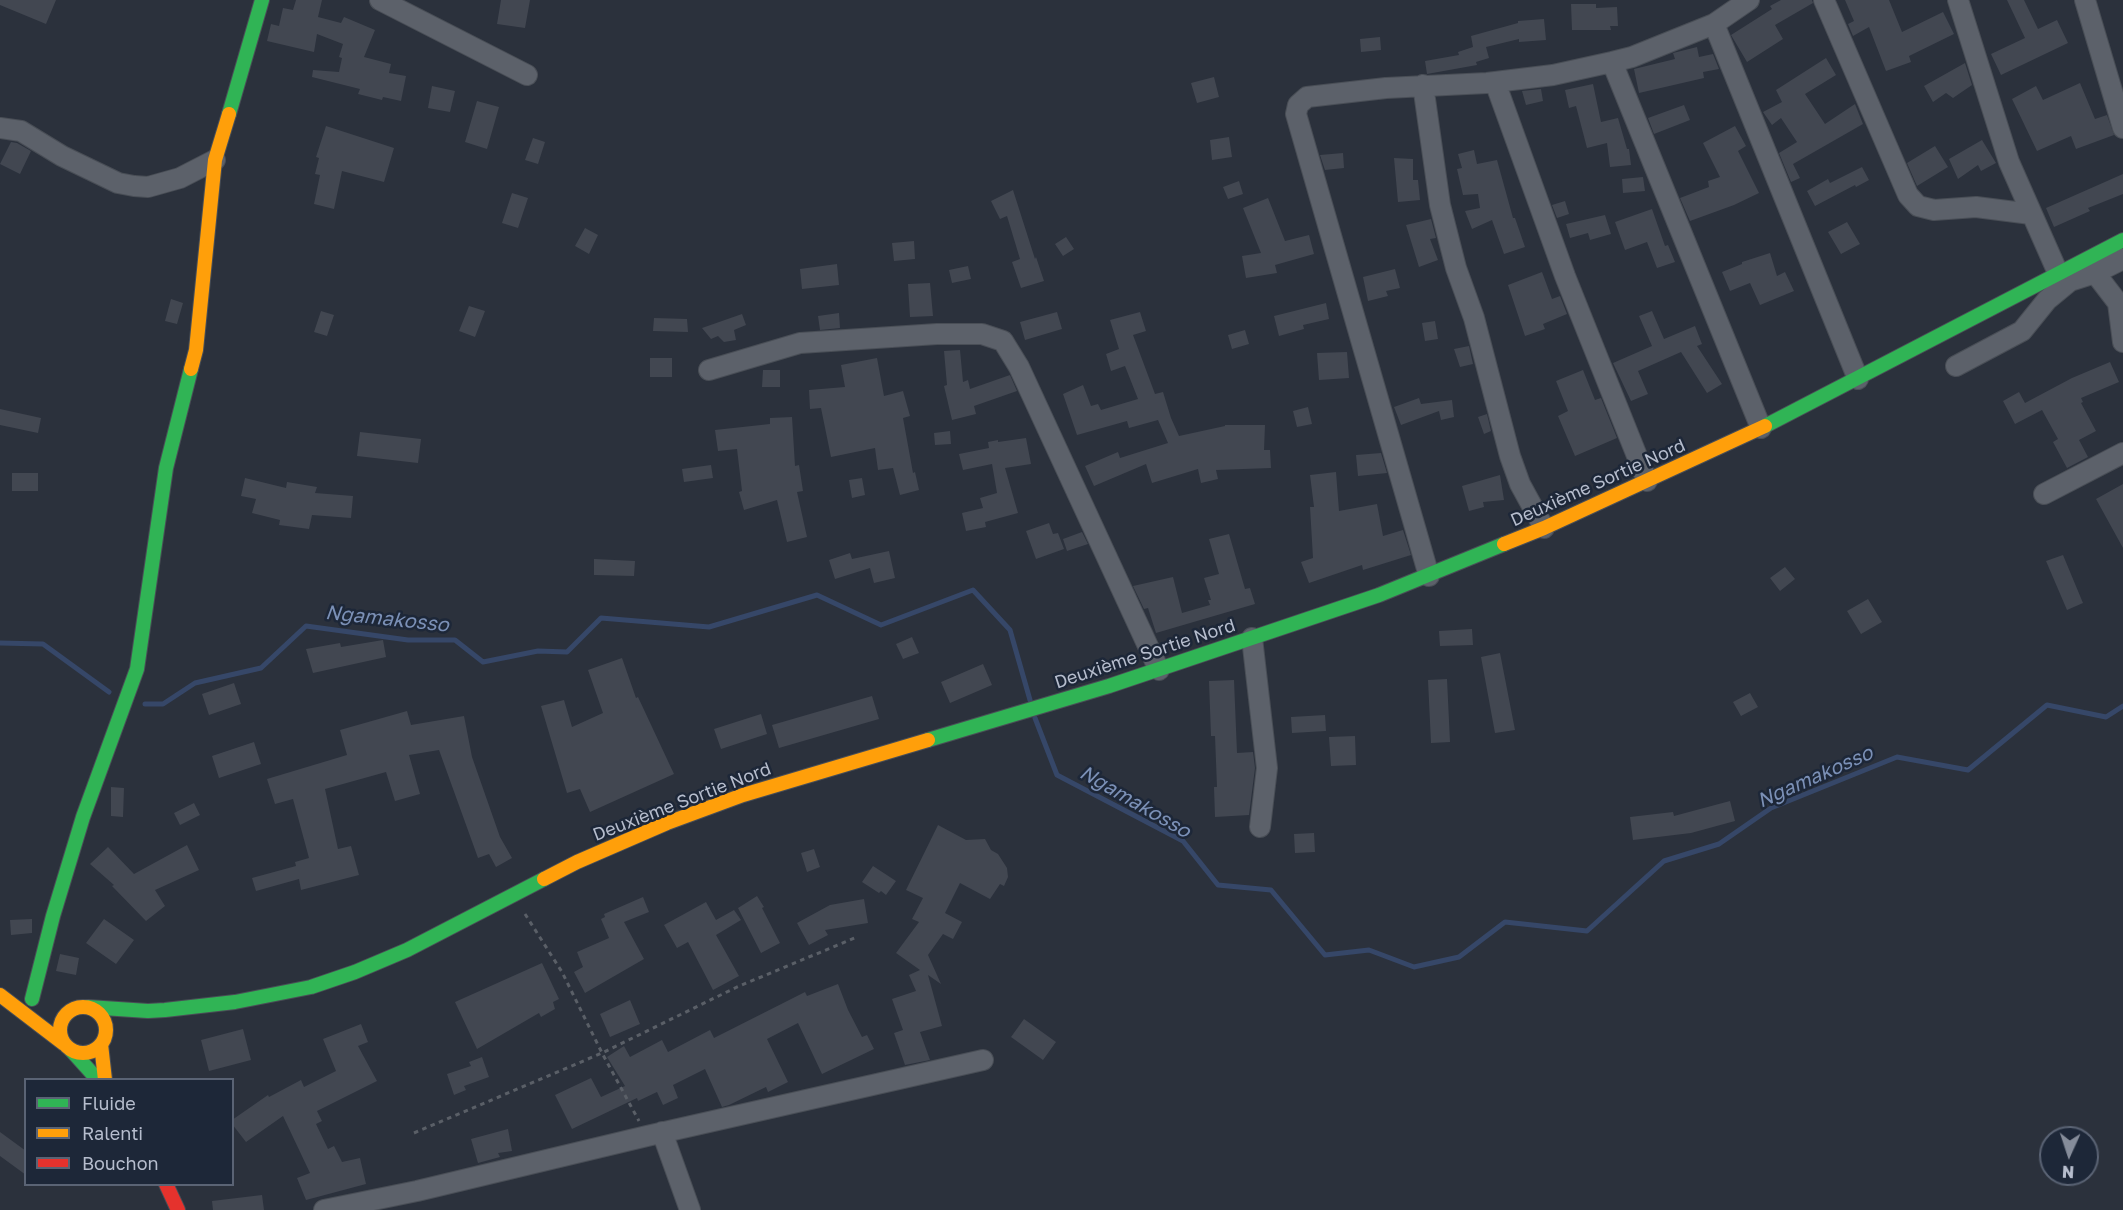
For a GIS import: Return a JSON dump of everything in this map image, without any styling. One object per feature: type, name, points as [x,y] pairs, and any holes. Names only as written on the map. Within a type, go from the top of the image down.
[{"type":"main road","points":[[44,1001],[53,916],[83,818],[137,669],[166,468],[196,350],[215,160],[262,0]]},
{"type":"main road","name":"Deuxième Sortie Nord","points":[[0,993],[84,1007],[148,1011],[235,1002],[310,987],[355,972],[407,950],[587,858],[667,823],[732,799],[1159,670],[1429,576],[1544,528],[1761,428],[2123,240]]},
{"type":"main road","name":"Deuxième Sortie Nord","points":[[0,993],[67,1047],[96,1078]]},
{"type":"main road","points":[[103,1041],[95,1050],[87,1053],[67,1047],[59,1029],[61,1021],[72,1009],[84,1007],[95,1010],[105,1022],[106,1030],[103,1041],[105,1078]]},
{"type":"main road","name":"Deuxième Sortie Nord","points":[[103,1041],[148,1011]]},
{"type":"main road","points":[[166,1186],[178,1210]]},
{"type":"street","points":[[380,0],[527,75]]},
{"type":"street","points":[[1429,576],[1296,114],[1298,105],[1307,98],[1423,85],[1495,82],[1553,75],[1612,62],[1632,57],[1714,24],[1749,0]]},
{"type":"street","points":[[1824,0],[1908,195],[1918,206],[1934,210],[1998,208],[2031,214]]},
{"type":"street","points":[[1958,0],[2009,162],[2058,273]]},
{"type":"street","points":[[2085,0],[2123,128]]},
{"type":"street","points":[[1714,24],[1858,379]]},
{"type":"street","points":[[1612,62],[1761,428]]},
{"type":"street","points":[[1495,82],[1565,276],[1647,481]]},
{"type":"street","points":[[1423,85],[1440,205],[1456,268],[1474,318],[1510,456],[1520,484],[1544,528]]},
{"type":"street","points":[[0,128],[21,131],[62,156],[118,183],[134,186],[148,187],[180,178],[215,160]]},
{"type":"street","points":[[1956,366],[2022,331],[2047,300],[2070,281],[2095,273],[2123,259]]},
{"type":"street","points":[[2095,273],[2118,303],[2123,342]]},
{"type":"street","points":[[709,370],[800,343],[938,334],[982,334],[1003,341],[1019,367],[1159,670]]},
{"type":"street","points":[[2044,494],[2123,453]]},
{"type":"street","points":[[1252,638],[1267,768],[1260,827]]},
{"type":"street","points":[[324,1210],[417,1191],[654,1134],[983,1060]]},
{"type":"street","points":[[654,1134],[690,1210]]},
{"type":"path","points":[[514,896],[562,972],[602,1053],[654,1134]]},
{"type":"path","points":[[414,1133],[602,1053],[737,987],[857,937]]},
{"type":"building","points":[[0,0],[56,0],[46,24],[0,5]]},
{"type":"building","points":[[296,0],[322,0],[318,17],[341,23],[344,17],[375,30],[364,57],[391,64],[389,73],[406,76],[401,101],[383,97],[382,100],[358,94],[360,89],[312,77],[313,70],[339,72],[342,58],[339,57],[343,44],[317,34],[314,52],[267,41],[271,24],[279,26],[283,8],[293,10]]},
{"type":"building","points":[[501,0],[530,0],[525,28],[497,24]]},
{"type":"building","points":[[1781,0],[1812,0],[1813,3],[1775,25],[1783,39],[1747,62],[1731,35],[1772,9],[1770,6]]},
{"type":"building","points":[[1845,0],[1889,0],[1902,32],[1943,12],[1954,34],[1909,56],[1911,62],[1886,71],[1869,27],[1853,36],[1848,24],[1854,21]]},
{"type":"building","points":[[2007,0],[2024,0],[2038,29],[2057,20],[2068,43],[2001,75],[1991,54],[2025,38]]},
{"type":"building","points":[[1571,4],[1596,4],[1596,8],[1617,7],[1618,26],[1610,26],[1611,30],[1572,30]]},
{"type":"building","points":[[1544,19],[1546,40],[1519,42],[1519,39],[1486,47],[1489,58],[1476,62],[1477,65],[1427,74],[1425,61],[1459,55],[1458,52],[1473,47],[1471,36],[1518,23],[1518,21]]},
{"type":"building","points":[[1380,37],[1381,50],[1361,52],[1360,39]]},
{"type":"building","points":[[1697,47],[1699,57],[1713,54],[1719,69],[1703,72],[1704,78],[1639,93],[1634,69],[1675,59],[1673,53]]},
{"type":"building","points":[[1826,58],[1836,75],[1805,94],[1825,124],[1855,104],[1863,124],[1793,164],[1800,178],[1791,182],[1779,153],[1797,142],[1781,118],[1772,125],[1763,112],[1782,102],[1776,90]]},
{"type":"building","points":[[1965,63],[1972,85],[1953,98],[1946,93],[1933,102],[1924,86]]},
{"type":"building","points":[[1214,77],[1219,97],[1197,103],[1191,83]]},
{"type":"building","points":[[2080,83],[2095,119],[2107,115],[2114,135],[2076,149],[2071,136],[2037,151],[2012,99],[2036,86],[2043,100]]},
{"type":"building","points":[[1593,84],[1601,122],[1618,118],[1627,149],[1629,149],[1631,165],[1610,167],[1607,143],[1587,148],[1576,106],[1569,108],[1565,90]]},
{"type":"building","points":[[432,86],[455,91],[450,112],[428,108]]},
{"type":"building","points":[[1541,89],[1543,101],[1526,105],[1522,91]]},
{"type":"building","points":[[477,101],[499,107],[487,149],[465,142]]},
{"type":"building","points":[[1684,105],[1690,120],[1654,134],[1648,118]]},
{"type":"building","points":[[326,126],[394,148],[384,182],[342,171],[334,209],[314,204],[320,175],[315,174],[319,158],[316,157]]},
{"type":"building","points":[[1735,126],[1746,146],[1738,151],[1759,193],[1690,221],[1680,198],[1709,187],[1708,181],[1720,177],[1703,143]]},
{"type":"building","points":[[1229,137],[1232,157],[1212,160],[1210,140]]},
{"type":"building","points":[[533,138],[545,142],[538,164],[525,160]]},
{"type":"building","points":[[1982,140],[1996,163],[1981,171],[1978,165],[1958,179],[1949,159]]},
{"type":"building","points":[[11,142],[31,151],[20,174],[0,164]]},
{"type":"building","points":[[1935,146],[1948,167],[1917,186],[1907,163]]},
{"type":"building","points":[[1474,150],[1477,164],[1497,160],[1513,218],[1515,218],[1525,247],[1504,254],[1492,220],[1472,229],[1465,211],[1480,208],[1478,194],[1463,195],[1457,169],[1462,168],[1458,154]]},
{"type":"building","points":[[1343,153],[1344,168],[1325,170],[1320,155]]},
{"type":"building","points":[[1394,158],[1413,159],[1413,180],[1418,180],[1420,200],[1398,202]]},
{"type":"building","points":[[1862,167],[1869,180],[1815,206],[1807,191],[1828,179],[1830,183]]},
{"type":"building","points":[[2123,174],[2123,194],[2088,208],[2090,211],[2054,227],[2046,208]]},
{"type":"building","points":[[1643,177],[1645,191],[1623,193],[1622,179]]},
{"type":"building","points":[[1239,181],[1243,194],[1228,199],[1223,187]]},
{"type":"building","points":[[1013,190],[1044,281],[1021,288],[1012,262],[1020,259],[1007,216],[1000,219],[991,201]]},
{"type":"building","points":[[512,193],[528,198],[518,228],[502,223]]},
{"type":"building","points":[[1268,198],[1285,241],[1309,235],[1314,254],[1275,265],[1277,273],[1246,278],[1242,256],[1261,253],[1243,208]]},
{"type":"building","points":[[1565,201],[1569,214],[1557,218],[1552,205]]},
{"type":"building","points":[[1652,209],[1665,246],[1668,245],[1675,262],[1657,268],[1647,242],[1625,250],[1615,222]]},
{"type":"building","points":[[1605,215],[1611,234],[1590,240],[1588,233],[1570,238],[1566,224]]},
{"type":"building","points":[[1431,219],[1436,238],[1430,239],[1438,260],[1419,267],[1406,225]]},
{"type":"building","points":[[1847,222],[1860,244],[1841,254],[1828,232]]},
{"type":"building","points":[[585,228],[598,235],[589,254],[575,246]]},
{"type":"building","points":[[1066,237],[1074,249],[1063,256],[1055,244]]},
{"type":"building","points":[[914,241],[915,259],[894,261],[892,243]]},
{"type":"building","points":[[1770,253],[1777,276],[1785,272],[1794,291],[1760,305],[1750,283],[1730,291],[1722,272],[1742,262]]},
{"type":"building","points":[[837,264],[839,285],[802,289],[800,269]]},
{"type":"building","points":[[968,266],[971,279],[952,283],[949,270]]},
{"type":"building","points":[[1395,269],[1400,288],[1386,291],[1388,296],[1368,301],[1363,277]]},
{"type":"building","points":[[1542,272],[1552,299],[1560,296],[1567,314],[1543,324],[1545,329],[1525,336],[1508,285]]},
{"type":"building","points":[[930,283],[933,316],[910,317],[908,284]]},
{"type":"building","points":[[171,299],[183,303],[177,324],[165,321]]},
{"type":"building","points":[[1326,303],[1329,319],[1303,325],[1304,329],[1279,336],[1274,316]]},
{"type":"building","points":[[469,306],[485,311],[475,337],[459,331]]},
{"type":"building","points":[[321,311],[334,315],[327,336],[314,332]]},
{"type":"building","points":[[1652,311],[1664,339],[1695,326],[1702,344],[1697,346],[1722,384],[1707,393],[1681,352],[1638,371],[1648,394],[1631,401],[1613,363],[1652,346],[1639,316]]},
{"type":"building","points":[[1057,312],[1062,329],[1025,340],[1020,322]]},
{"type":"building","points":[[1140,312],[1146,331],[1133,335],[1155,394],[1163,392],[1179,436],[1225,425],[1265,425],[1264,450],[1270,450],[1271,468],[1216,470],[1218,479],[1201,483],[1198,469],[1152,483],[1146,464],[1094,486],[1085,466],[1118,452],[1120,458],[1168,443],[1158,420],[1129,428],[1127,421],[1077,435],[1063,394],[1083,385],[1091,406],[1098,404],[1101,410],[1138,399],[1125,366],[1111,371],[1106,354],[1119,349],[1110,320]]},
{"type":"building","points":[[839,313],[840,328],[820,330],[818,316]]},
{"type":"building","points":[[742,314],[746,325],[734,330],[736,340],[724,342],[718,336],[711,339],[702,328]]},
{"type":"building","points":[[654,318],[687,319],[688,332],[653,331]]},
{"type":"building","points":[[1435,321],[1438,339],[1425,341],[1422,323]]},
{"type":"building","points":[[1245,330],[1249,344],[1232,349],[1228,335]]},
{"type":"building","points":[[1469,346],[1473,364],[1460,367],[1454,349]]},
{"type":"building","points":[[960,350],[963,382],[968,380],[970,389],[1010,375],[1017,391],[974,406],[976,414],[952,420],[944,386],[947,385],[944,351]]},
{"type":"building","points":[[1347,352],[1349,378],[1319,380],[1317,353]]},
{"type":"building","points":[[650,358],[672,358],[672,377],[650,377]]},
{"type":"building","points":[[877,358],[884,396],[903,391],[910,416],[903,418],[913,473],[915,472],[919,490],[900,495],[893,468],[878,470],[875,448],[831,457],[821,408],[810,409],[809,390],[845,387],[841,365]]},
{"type":"building","points":[[2110,362],[2119,382],[2081,398],[2083,402],[2081,403],[2096,431],[2079,440],[2088,457],[2067,468],[2053,442],[2058,439],[2042,410],[2015,424],[2003,401],[2019,392],[2025,403],[2072,378]]},
{"type":"building","points":[[763,370],[780,370],[780,387],[762,387]]},
{"type":"building","points":[[1583,370],[1595,400],[1601,398],[1617,438],[1575,456],[1558,416],[1568,411],[1556,381]]},
{"type":"building","points":[[1419,398],[1421,404],[1452,400],[1454,417],[1441,420],[1439,411],[1401,425],[1394,407]]},
{"type":"building","points":[[1308,407],[1312,424],[1297,427],[1293,411]]},
{"type":"building","points":[[0,409],[41,418],[38,433],[0,425]]},
{"type":"building","points":[[1487,414],[1491,431],[1484,434],[1478,417]]},
{"type":"building","points":[[792,417],[795,466],[799,465],[803,491],[797,492],[807,537],[787,542],[777,500],[744,510],[739,492],[742,491],[737,449],[718,451],[715,430],[770,424],[770,418]]},
{"type":"building","points":[[950,431],[951,444],[935,445],[934,433]]},
{"type":"building","points":[[360,432],[421,439],[418,463],[357,456]]},
{"type":"building","points":[[1026,438],[1031,464],[1005,468],[1018,513],[985,522],[986,527],[966,531],[962,513],[983,508],[980,498],[997,493],[992,464],[963,470],[959,454],[989,448],[988,442]]},
{"type":"building","points":[[1381,453],[1387,473],[1358,476],[1356,455]]},
{"type":"building","points":[[711,465],[713,478],[684,482],[682,469]]},
{"type":"building","points":[[1336,472],[1339,511],[1377,504],[1383,536],[1403,530],[1411,555],[1363,570],[1362,565],[1309,583],[1301,562],[1313,558],[1310,507],[1314,507],[1310,475]]},
{"type":"building","points":[[12,473],[38,473],[38,491],[12,491]]},
{"type":"building","points":[[1500,475],[1504,500],[1483,502],[1484,507],[1469,511],[1462,486]]},
{"type":"building","points":[[245,478],[286,488],[287,482],[317,487],[315,493],[353,496],[351,518],[312,515],[309,529],[279,525],[280,520],[252,513],[256,499],[241,496]]},
{"type":"building","points":[[862,478],[865,495],[852,498],[849,480]]},
{"type":"building","points":[[2123,484],[2123,548],[2096,499]]},
{"type":"building","points":[[1049,523],[1053,534],[1058,533],[1064,549],[1036,559],[1026,531]]},
{"type":"building","points":[[1082,532],[1088,544],[1067,551],[1063,539]]},
{"type":"building","points":[[1229,534],[1245,589],[1250,588],[1255,604],[1156,633],[1148,608],[1144,609],[1133,586],[1173,577],[1182,613],[1210,605],[1208,600],[1211,600],[1204,578],[1219,574],[1209,539]]},
{"type":"building","points":[[889,551],[895,578],[874,583],[870,568],[835,579],[829,560],[850,553],[852,559]]},
{"type":"building","points":[[2063,555],[2083,603],[2067,610],[2046,561]]},
{"type":"building","points":[[594,559],[635,561],[634,576],[594,575]]},
{"type":"building","points":[[1785,567],[1795,579],[1780,591],[1770,578]]},
{"type":"building","points":[[1868,599],[1882,622],[1861,634],[1847,611]]},
{"type":"building","points":[[1472,629],[1473,645],[1440,646],[1439,631]]},
{"type":"building","points":[[912,637],[919,653],[903,659],[896,644]]},
{"type":"building","points":[[383,640],[386,657],[313,673],[306,649],[340,643],[341,647]]},
{"type":"building","points":[[1500,653],[1515,730],[1495,733],[1481,657]]},
{"type":"building","points":[[622,658],[636,698],[638,697],[674,774],[590,812],[580,789],[567,793],[541,706],[564,700],[572,727],[603,713],[588,670]]},
{"type":"building","points":[[983,664],[992,685],[950,703],[941,682]]},
{"type":"building","points":[[1447,679],[1450,742],[1431,743],[1428,680]]},
{"type":"building","points":[[1234,680],[1237,753],[1253,752],[1255,768],[1249,815],[1215,817],[1214,787],[1217,787],[1215,736],[1211,736],[1209,681]]},
{"type":"building","points":[[234,683],[241,704],[209,715],[202,694]]},
{"type":"building","points":[[1750,693],[1758,707],[1741,716],[1733,702]]},
{"type":"building","points":[[872,696],[879,719],[779,748],[772,725]]},
{"type":"building","points":[[407,711],[411,725],[464,716],[472,757],[500,837],[512,858],[496,867],[489,854],[478,858],[439,750],[409,755],[420,794],[395,801],[386,772],[325,789],[338,849],[351,846],[359,875],[301,890],[299,879],[256,891],[252,878],[296,866],[295,862],[309,858],[293,799],[275,804],[267,779],[347,755],[340,730]]},
{"type":"building","points":[[761,714],[767,734],[721,749],[714,729]]},
{"type":"building","points":[[1325,715],[1326,731],[1292,733],[1291,717]]},
{"type":"building","points":[[1355,736],[1356,765],[1331,766],[1329,737]]},
{"type":"building","points":[[254,742],[261,764],[219,778],[212,756]]},
{"type":"building","points":[[111,787],[124,788],[123,817],[111,816]]},
{"type":"building","points":[[1730,801],[1735,821],[1691,833],[1633,840],[1630,817],[1673,812],[1674,816]]},
{"type":"building","points":[[194,803],[200,815],[180,825],[174,813]]},
{"type":"building","points":[[938,825],[966,840],[985,839],[991,850],[998,854],[1007,868],[1008,877],[1004,886],[1000,884],[990,899],[960,883],[945,913],[962,922],[953,939],[943,934],[928,955],[941,984],[928,975],[942,1026],[920,1032],[930,1060],[905,1065],[894,1033],[903,1030],[892,999],[916,991],[909,975],[920,970],[896,953],[919,922],[912,919],[923,898],[906,890]]},
{"type":"building","points":[[1314,833],[1315,852],[1295,853],[1294,834]]},
{"type":"building","points":[[187,845],[199,870],[155,890],[165,906],[146,921],[112,886],[114,885],[90,864],[108,847],[134,874]]},
{"type":"building","points":[[814,849],[820,867],[807,872],[801,853]]},
{"type":"building","points":[[873,866],[896,881],[886,895],[862,882]]},
{"type":"building","points":[[757,896],[780,943],[761,953],[738,908]]},
{"type":"building","points":[[643,897],[649,912],[624,922],[644,959],[585,993],[574,972],[583,967],[577,952],[609,938],[601,919],[605,917],[604,914]]},
{"type":"building","points":[[864,899],[868,923],[825,930],[828,935],[809,945],[797,923],[830,905]]},
{"type":"building","points":[[706,902],[716,920],[734,910],[741,920],[716,935],[739,976],[713,990],[688,942],[677,948],[664,925]]},
{"type":"building","points":[[32,919],[32,933],[11,935],[10,920]]},
{"type":"building","points":[[104,919],[134,940],[116,964],[86,943]]},
{"type":"building","points":[[60,954],[79,958],[76,975],[56,971]]},
{"type":"building","points":[[542,963],[559,999],[553,1002],[555,1009],[541,1017],[539,1013],[477,1049],[455,1002]]},
{"type":"building","points":[[838,984],[862,1037],[867,1035],[874,1049],[822,1074],[798,1023],[767,1039],[788,1082],[768,1092],[766,1087],[729,1105],[722,1107],[705,1069],[673,1085],[678,1098],[663,1105],[657,1092],[638,1101],[637,1098],[572,1129],[555,1095],[591,1078],[601,1097],[625,1086],[607,1057],[624,1046],[630,1057],[662,1040],[668,1052],[710,1030],[714,1038],[805,992],[807,996]]},
{"type":"building","points":[[630,1000],[640,1024],[610,1037],[600,1014]]},
{"type":"building","points":[[1024,1019],[1056,1042],[1043,1060],[1011,1037]]},
{"type":"building","points":[[361,1024],[368,1042],[358,1046],[377,1081],[317,1111],[322,1121],[316,1124],[328,1149],[334,1146],[342,1162],[360,1158],[366,1184],[306,1200],[297,1178],[310,1173],[283,1116],[246,1142],[234,1127],[234,1119],[268,1095],[269,1097],[301,1080],[304,1087],[336,1071],[323,1039]]},
{"type":"building","points":[[243,1029],[251,1060],[209,1071],[201,1040]]},
{"type":"building","points":[[482,1057],[489,1077],[464,1086],[466,1090],[454,1095],[447,1074],[471,1066],[469,1062]]},
{"type":"building","points":[[508,1129],[512,1151],[498,1153],[500,1157],[478,1163],[471,1139]]},
{"type":"building","points":[[0,1132],[24,1150],[24,1174],[0,1156]]},
{"type":"building","points":[[262,1195],[264,1210],[213,1210],[212,1201]]},
{"type":"waterway","name":"Ngamakosso","points":[[145,704],[163,704],[195,683],[261,668],[306,626],[408,640],[455,640],[483,662],[538,651],[567,652],[601,618],[709,627],[817,595],[881,625],[973,590],[1010,630],[1030,700]]},
{"type":"waterway","name":"Ngamakosso","points":[[0,643],[43,644],[109,692]]},
{"type":"waterway","name":"Ngamakosso","points":[[1035,718],[1057,775],[1183,841],[1218,885],[1271,890],[1325,955],[1369,950],[1414,967],[1459,957],[1505,922],[1587,931],[1664,861],[1719,844],[1771,808],[1897,757],[1968,770],[2047,705],[2106,717],[2123,706]]},
{"type":"traffic: fast","points":[[229,114],[262,0]]},
{"type":"traffic: fast","points":[[1765,426],[2123,240]]},
{"type":"traffic: fast","points":[[32,999],[53,916],[83,817],[137,669],[166,468],[191,369]]},
{"type":"traffic: fast","points":[[928,740],[1109,686],[1379,595],[1504,544]]},
{"type":"traffic: fast","points":[[88,1007],[165,1010],[235,1002],[311,987],[355,972],[407,950],[544,879]]},
{"type":"traffic: fast","points":[[71,1050],[96,1078]]},
{"type":"traffic: slow","points":[[191,369],[196,350],[215,160],[229,114]]},
{"type":"traffic: slow","points":[[1504,544],[1544,528],[1765,426]]},
{"type":"traffic: slow","points":[[544,879],[667,823],[743,795],[928,740]]},
{"type":"traffic: slow","points":[[0,995],[64,1044]]},
{"type":"traffic: slow","points":[[83,1007],[99,1014],[106,1030],[99,1046],[83,1053],[67,1046],[60,1030],[67,1014],[83,1007]]},
{"type":"traffic: slow","points":[[101,1044],[105,1078]]},
{"type":"traffic: jam","points":[[167,1186],[178,1210]]}]
